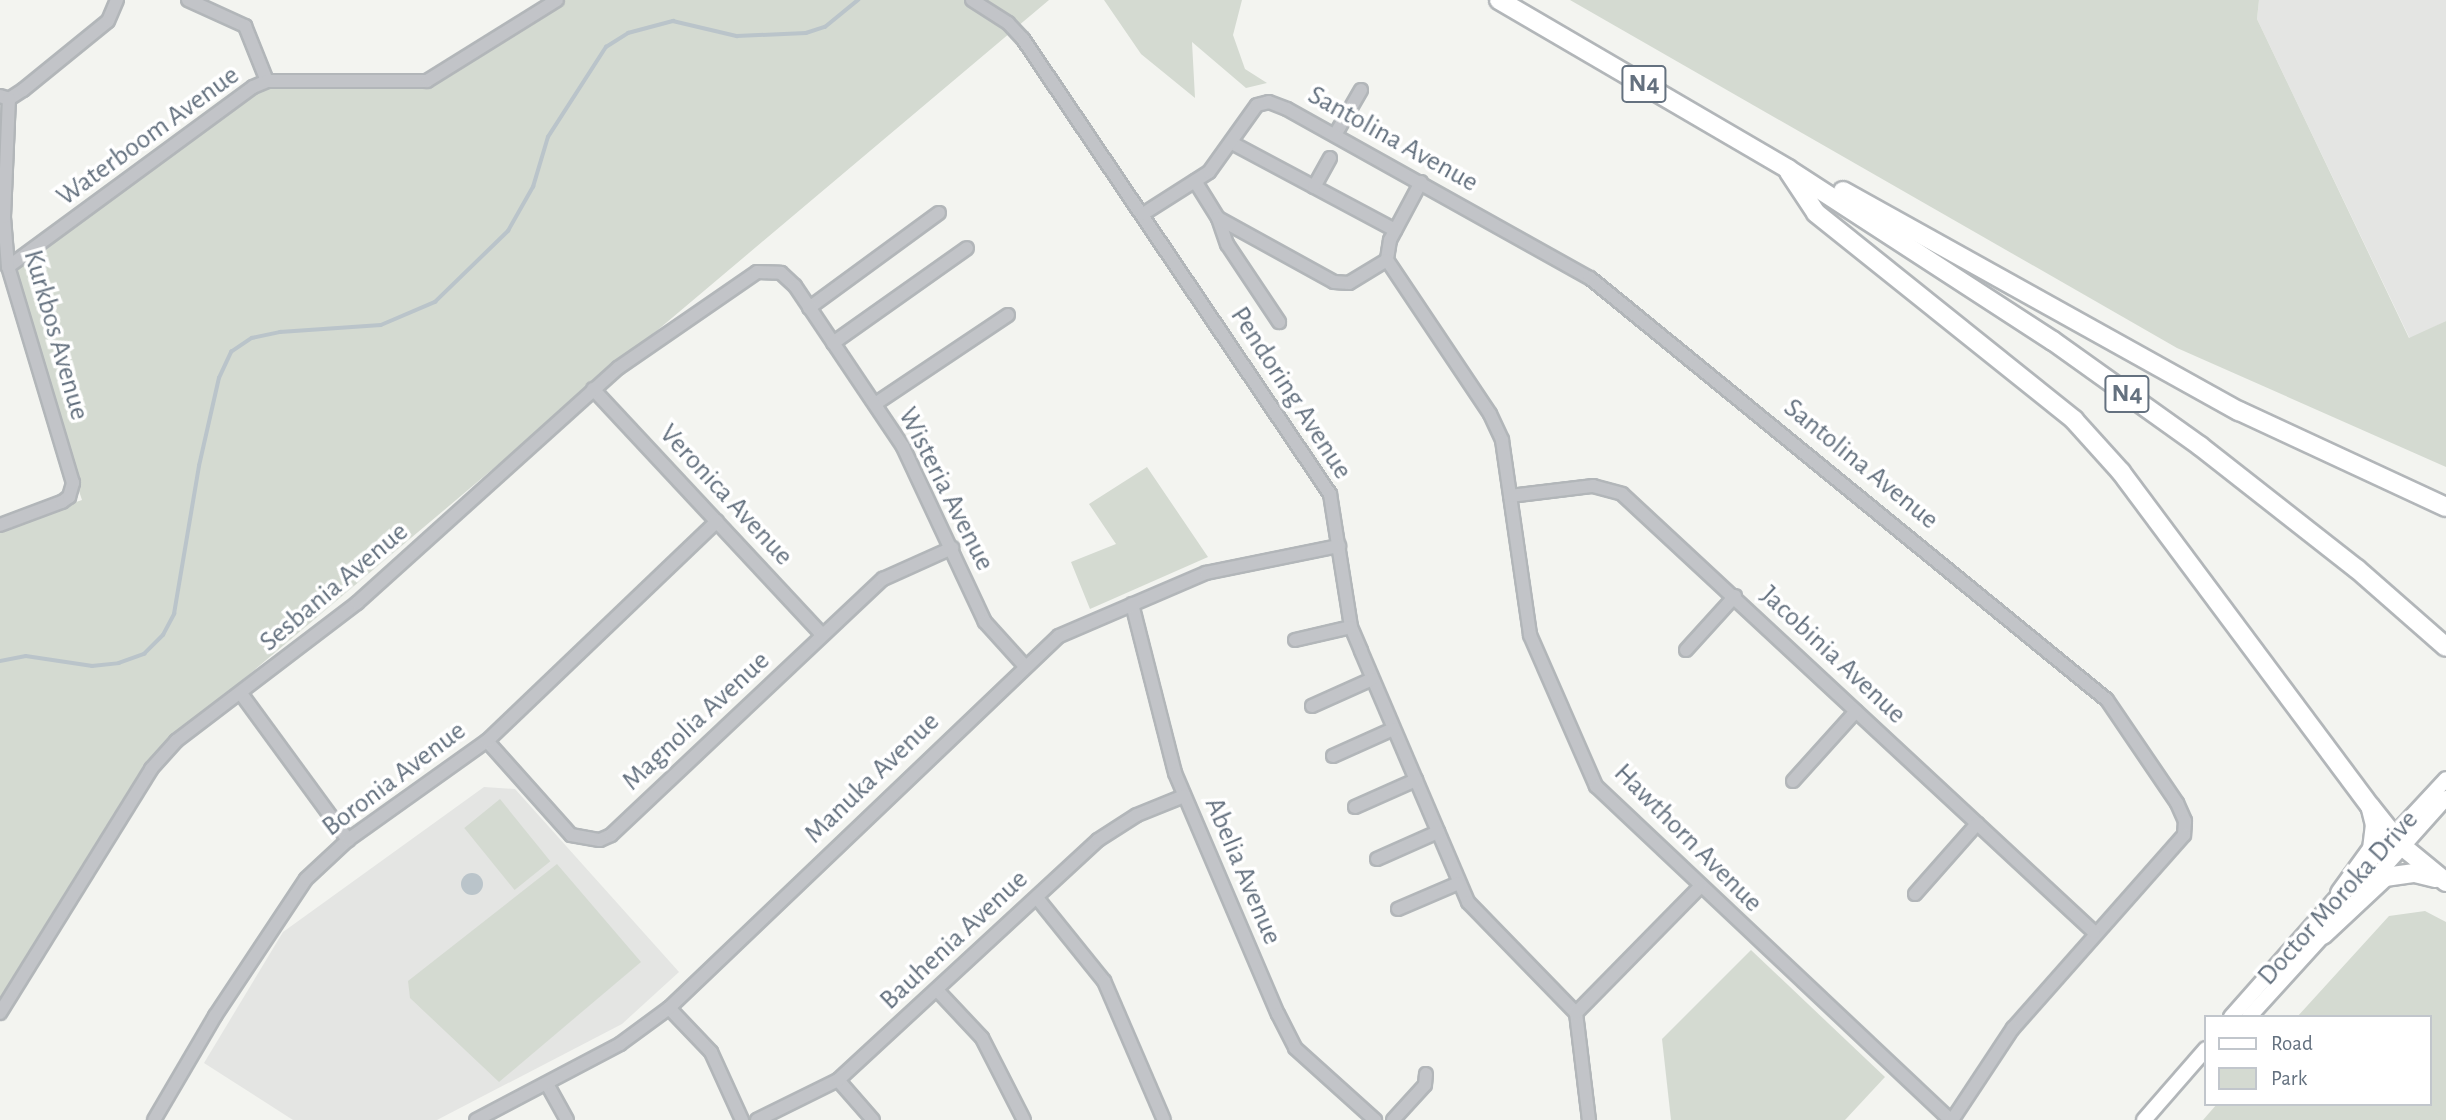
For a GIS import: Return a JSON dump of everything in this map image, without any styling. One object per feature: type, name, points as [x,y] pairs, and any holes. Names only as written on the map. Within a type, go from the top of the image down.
[{"type":"highway","name":"N4","points":[[1499,0],[1788,169],[1968,283],[2200,446],[2357,569],[2446,647]]},
{"type":"highway","points":[[1788,169],[1820,179],[1913,228],[2239,411],[2446,507]]},
{"type":"highway","points":[[1788,169],[1816,213],[2074,420],[2121,472],[2398,841],[2444,881]]},
{"type":"highway","points":[[2340,893],[2372,849],[2375,825],[2370,806]]},
{"type":"highway","points":[[2323,935],[2385,877],[2415,873],[2444,881]]},
{"type":"main road","name":"Doctor Moroka Drive","points":[[2251,1015],[2323,935],[2446,779]]},
{"type":"main road","name":"Doctor Moroka Drive","points":[[2233,1015],[2340,893],[2446,798]]},
{"type":"main road","points":[[2194,1066],[2204,1052]]},
{"type":"main road","points":[[2144,1120],[2204,1057]]},
{"type":"street","points":[[4,97],[108,21],[117,0]]},
{"type":"street","points":[[188,0],[238,19],[245,26],[267,81]]},
{"type":"street","name":"Waterboom Avenue","points":[[8,268],[233,97],[267,81],[427,81],[540,5],[557,0]]},
{"type":"street","name":"Pendoring Avenue","points":[[972,0],[1017,31],[1330,494],[1351,627],[1460,883],[1474,912],[1576,1013]]},
{"type":"street","points":[[1335,135],[1361,90]]},
{"type":"street","name":"Kurkbos Avenue","points":[[0,525],[47,510],[69,497],[73,483],[8,268],[4,217],[4,97]]},
{"type":"street","name":"Santolina Avenue","points":[[1143,214],[1209,172],[1231,143],[1245,118],[1262,103],[1276,104],[1590,278],[2100,692],[2185,821],[2184,835],[2167,859],[2094,932],[2013,1028],[1952,1120]]},
{"type":"street","points":[[1231,143],[1395,230]]},
{"type":"street","points":[[1314,187],[1330,158]]},
{"type":"street","points":[[1195,181],[1218,218],[1227,244],[1279,322]]},
{"type":"street","points":[[1218,218],[1334,282],[1349,283],[1387,260],[1395,230],[1421,182]]},
{"type":"street","points":[[809,308],[939,213]]},
{"type":"street","points":[[833,343],[967,248]]},
{"type":"street","name":"Hawthorn Avenue","points":[[1387,260],[1496,426],[1510,496],[1530,635],[1590,775],[1605,797],[1952,1120]]},
{"type":"street","name":"Wisteria Avenue","points":[[773,270],[792,283],[875,404],[919,476],[985,622],[1024,665]]},
{"type":"street","name":"Sesbania Avenue","points":[[0,1013],[161,755],[242,695],[440,530],[593,389],[735,283],[773,270]]},
{"type":"street","points":[[875,404],[1008,315]]},
{"type":"street","name":"Veronica Avenue","points":[[593,389],[822,635]]},
{"type":"street","name":"Jacobinia Avenue","points":[[1510,496],[1593,486],[1622,494],[2094,932]]},
{"type":"street","name":"Boronia Avenue","points":[[154,1120],[306,878],[348,840],[487,741],[717,521]]},
{"type":"street","name":"Manuka Avenue","points":[[476,1120],[620,1044],[669,1008],[1024,665],[1059,636],[1206,573],[1339,546]]},
{"type":"street","name":"Magnolia Avenue","points":[[487,741],[571,835],[600,840],[883,579],[952,548]]},
{"type":"street","points":[[1686,650],[1735,596]]},
{"type":"street","name":"Abelia Avenue","points":[[1132,604],[1184,796],[1291,1040],[1375,1120]]},
{"type":"street","points":[[1295,640],[1351,627]]},
{"type":"street","points":[[1311,706],[1373,679]]},
{"type":"street","points":[[242,695],[348,840]]},
{"type":"street","points":[[1793,781],[1856,711]]},
{"type":"street","points":[[1333,756],[1394,729]]},
{"type":"street","points":[[1355,807],[1416,780]]},
{"type":"street","name":"Bauhenia Avenue","points":[[757,1120],[838,1080],[1037,898],[1080,855],[1118,825],[1184,796]]},
{"type":"street","points":[[1915,894],[1977,824]]},
{"type":"street","points":[[1377,859],[1438,832]]},
{"type":"street","points":[[1398,909],[1460,883]]},
{"type":"street","points":[[1589,1120],[1576,1013],[1700,887]]},
{"type":"street","points":[[1037,898],[1104,981],[1164,1120]]},
{"type":"street","points":[[937,990],[982,1038],[1024,1120]]},
{"type":"street","points":[[669,1008],[711,1052],[742,1120]]},
{"type":"street","points":[[1393,1120],[1425,1085],[1426,1074]]},
{"type":"street","points":[[838,1080],[873,1120]]},
{"type":"street","points":[[547,1084],[567,1120]]},
{"type":"shaded area","points":[[2259,0],[2446,0],[2446,321],[2410,339],[2257,19]]},
{"type":"shaded area","points":[[484,787],[515,789],[679,972],[622,1024],[437,1120],[293,1120],[204,1063],[283,932]]},
{"type":"shaded area","points":[[472,873],[480,876],[483,884],[480,892],[472,895],[464,892],[461,884],[464,876]]},
{"type":"green space","points":[[551,0],[1049,0],[156,753],[0,1005],[0,528],[82,500],[7,276],[263,78],[432,79]]},
{"type":"green space","points":[[1104,0],[1242,0],[1233,35],[1245,69],[1267,83],[1246,88],[1192,42],[1195,98],[1141,54]]},
{"type":"green space","points":[[1570,0],[2259,0],[2257,19],[2409,338],[2446,321],[2446,467],[2177,348]]},
{"type":"green space","points":[[1147,467],[1208,557],[1090,609],[1071,562],[1116,544],[1089,504]]},
{"type":"green space","points":[[500,799],[550,861],[515,890],[464,828]]},
{"type":"green space","points":[[557,864],[641,962],[499,1082],[410,998],[408,981]]},
{"type":"green space","points":[[2425,911],[2446,922],[2446,1120],[2203,1120],[2215,1106],[2432,1106],[2432,1015],[2299,1015],[2389,916]]},
{"type":"green space","points":[[1751,950],[1885,1077],[1845,1120],[1671,1120],[1662,1039]]},
{"type":"waterway","points":[[0,661],[26,656],[92,666],[119,663],[144,654],[163,635],[174,614],[199,466],[219,378],[231,352],[252,338],[280,332],[381,325],[435,302],[508,231],[533,187],[548,137],[606,47],[628,33],[673,21],[737,36],[806,33],[825,27],[858,0]]}]
